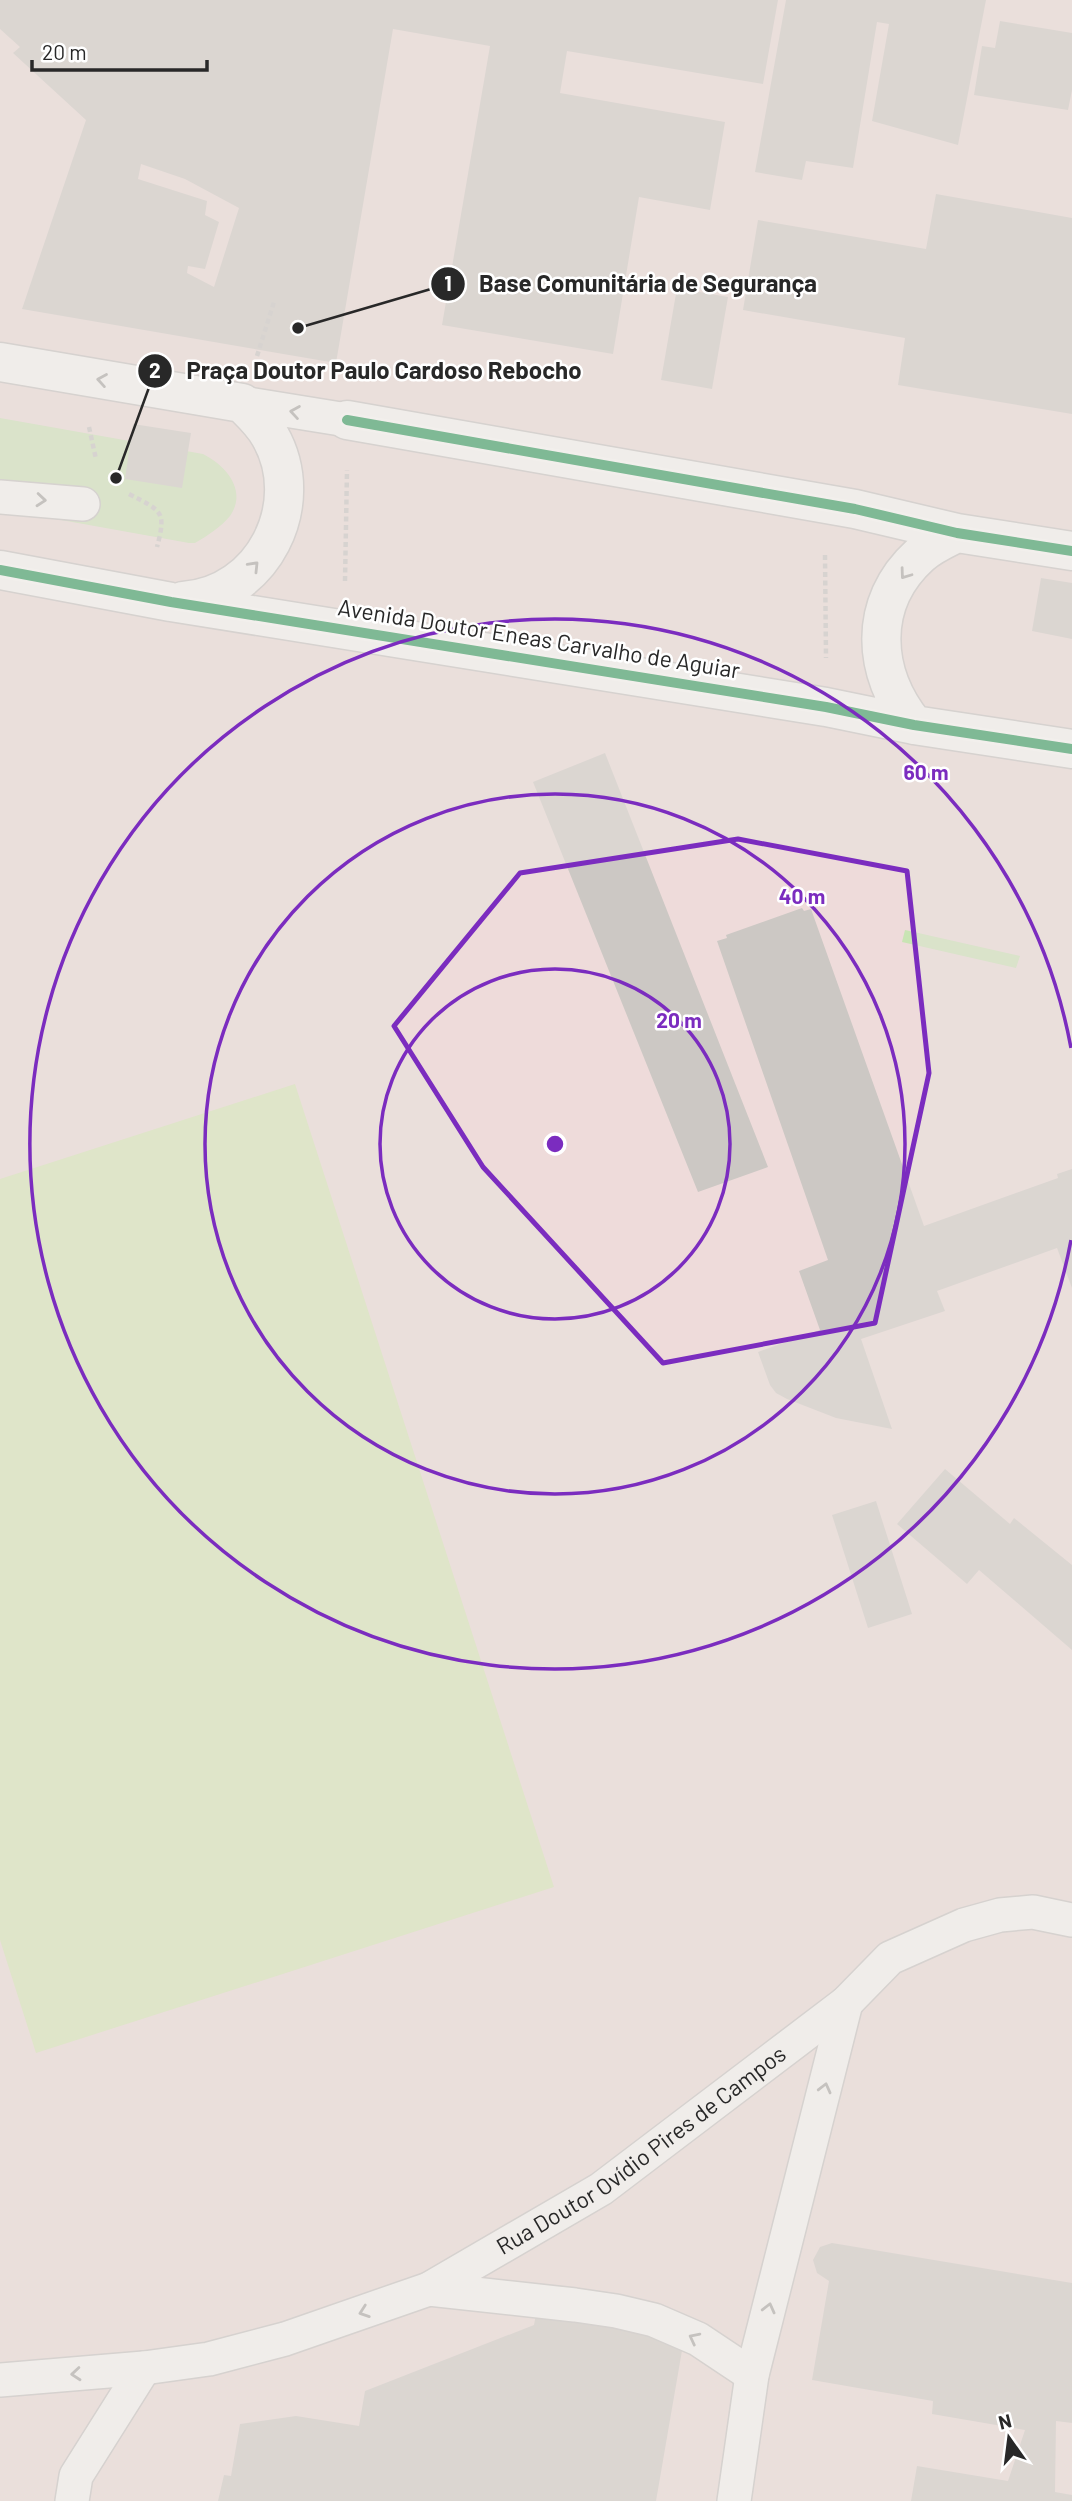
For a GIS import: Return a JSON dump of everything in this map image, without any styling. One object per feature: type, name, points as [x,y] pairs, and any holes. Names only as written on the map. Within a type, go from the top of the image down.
[{"type":"street","points":[[0,362],[242,403],[258,418],[270,435],[284,476],[285,497],[275,538],[249,572],[232,585],[193,600],[171,602]]},
{"type":"street","points":[[347,420],[855,509],[957,533],[1072,551]]},
{"type":"street","points":[[914,725],[901,708],[887,680],[881,649],[882,628],[887,607],[906,570],[920,555],[957,533]]},
{"type":"street","name":"Avenida Doutor Eneas Carvalho de Aguiar","points":[[0,570],[171,602],[1072,749]]},
{"type":"lane","points":[[242,403],[347,420]]},
{"type":"lane","points":[[0,497],[83,504]]},
{"type":"lane","name":"Rua Doutor Ovídio Pires de Campos","points":[[0,2380],[144,2368],[209,2359],[285,2339],[429,2289],[601,2189],[846,2003],[890,1958],[964,1925],[1000,1915],[1032,1912],[1072,1920]]},
{"type":"lane","points":[[734,2501],[752,2375],[846,2003]]},
{"type":"lane","name":"Rua Doutor Ovídio Pires de Campos","points":[[429,2289],[575,2305],[654,2320],[698,2339],[752,2375]]},
{"type":"lane","points":[[72,2501],[76,2476],[144,2368]]},
{"type":"path","points":[[344,629],[347,420]]},
{"type":"highlighted area","points":[[738,839],[907,871],[929,1073],[875,1323],[663,1363],[483,1167],[394,1026],[520,873]]},
{"type":"shaded area","points":[[0,0],[1072,0],[1072,2501],[0,2501]]},
{"type":"green space","points":[[0,418],[203,454],[219,465],[232,479],[235,506],[222,524],[195,543],[0,509]]},
{"type":"green space","points":[[905,930],[1020,956],[1016,968],[902,942]]},
{"type":"green space","points":[[295,1084],[554,1887],[36,2053],[0,1940],[0,1179]]},
{"type":"building","points":[[0,0],[778,0],[763,84],[567,51],[560,93],[725,122],[710,210],[639,197],[613,354],[442,325],[490,46],[393,29],[336,363],[22,309],[86,120],[13,53],[20,47],[0,29]],"holes":[[[141,164],[185,179],[239,208],[214,287],[187,273],[188,266],[205,269],[219,222],[205,215],[207,201],[138,179]]]},
{"type":"building","points":[[786,0],[986,0],[958,145],[872,121],[889,24],[877,22],[853,168],[806,161],[802,180],[755,172]]},
{"type":"building","points":[[1000,21],[1072,33],[1072,90],[1068,110],[974,95],[982,46],[995,48]]},
{"type":"building","points":[[936,194],[1072,218],[1072,414],[898,385],[905,338],[743,310],[758,220],[926,249]]},
{"type":"building","points":[[677,288],[728,297],[712,389],[661,380]]},
{"type":"building","points":[[133,424],[191,433],[182,488],[125,479]]},
{"type":"building","points":[[1041,578],[1072,583],[1072,639],[1032,631]]},
{"type":"building","points":[[605,753],[768,1167],[698,1192],[533,782]]},
{"type":"building","points":[[802,908],[804,911],[811,909],[924,1226],[1058,1178],[1057,1174],[1072,1169],[1072,1288],[1057,1248],[937,1291],[945,1311],[861,1339],[892,1429],[836,1418],[776,1393],[770,1385],[758,1352],[820,1330],[799,1271],[828,1260],[717,941],[727,938],[726,935]]},
{"type":"building","points":[[945,1469],[1010,1524],[1014,1518],[1072,1565],[1072,1650],[979,1570],[967,1584],[897,1524]]},
{"type":"building","points":[[876,1501],[912,1614],[868,1628],[832,1515]]},
{"type":"building","points":[[832,2243],[1072,2283],[1072,2423],[1056,2421],[1055,2492],[1072,2495],[1072,2501],[911,2501],[917,2466],[1008,2481],[1025,2430],[932,2414],[933,2401],[812,2380],[829,2281],[817,2273],[813,2260],[820,2247]]},
{"type":"building","points":[[536,2314],[684,2339],[656,2501],[218,2501],[224,2475],[231,2476],[240,2424],[296,2416],[359,2426],[365,2391],[534,2325]]},
{"type":"cycle path","points":[[347,420],[855,509],[957,533],[1072,551]]},
{"type":"cycle path","points":[[0,570],[171,602],[1072,749]]},
{"type":"place","name":"Base Comunitária de Segurança","points":[[298,328]]},
{"type":"place","name":"Praça Doutor Paulo Cardoso Rebocho","points":[[116,478]]}]
